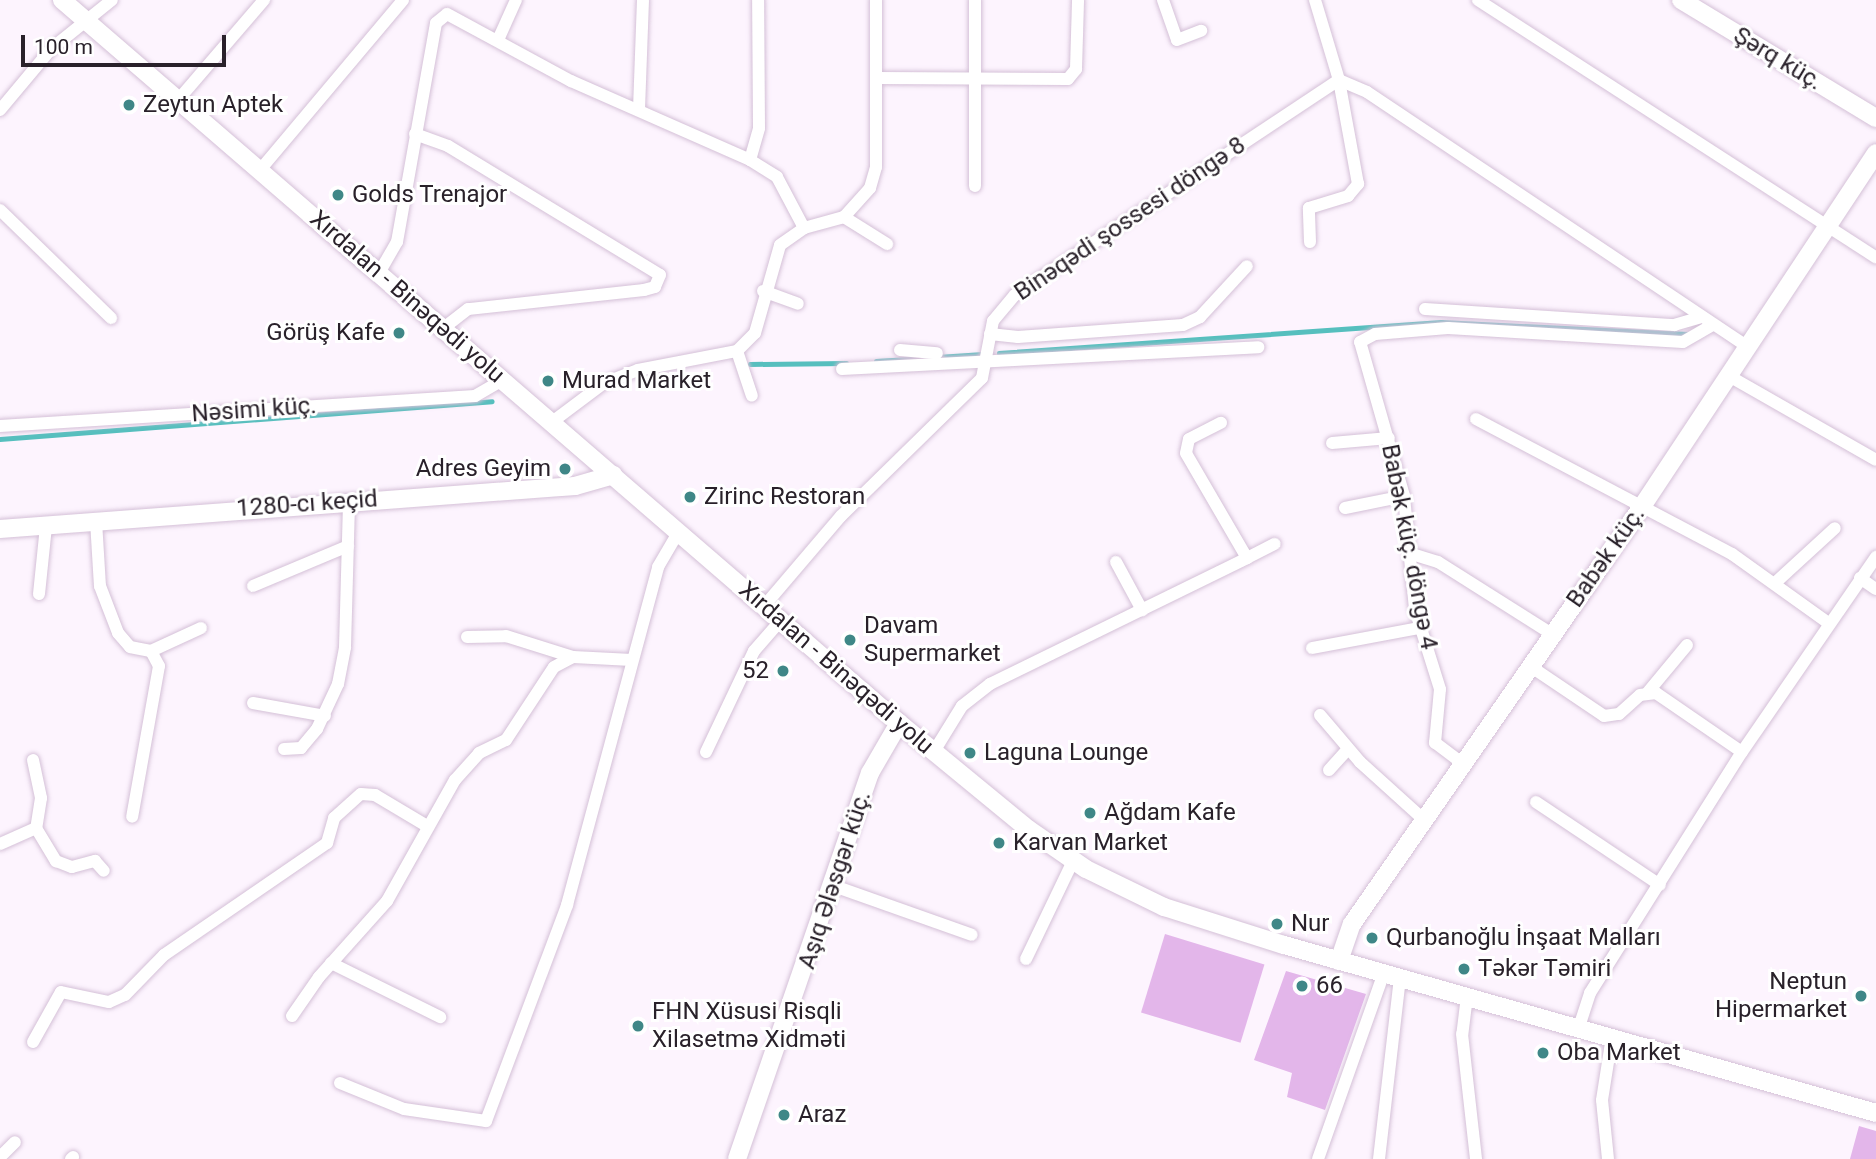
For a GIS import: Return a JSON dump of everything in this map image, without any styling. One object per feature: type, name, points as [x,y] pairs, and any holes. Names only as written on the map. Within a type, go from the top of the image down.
[{"type":"main road","name":"Xırdalan - Binəqədi yolu","points":[[62,0],[933,753],[1073,861],[1164,907],[1339,961],[1876,1113]]},
{"type":"main road","name":"Şərq küç.","points":[[1681,0],[1876,118]]},
{"type":"main road","name":"Babək küç.","points":[[1339,961],[1352,924],[1643,505],[1876,153]]},
{"type":"main road","name":"1280-cı keçid","points":[[0,529],[583,486],[613,475]]},
{"type":"main road","name":"Aşıq Ələsgər küç.","points":[[737,1159],[834,886],[870,773],[898,723]]},
{"type":"street","points":[[0,110],[51,49],[112,0]]},
{"type":"street","points":[[178,100],[264,0]]},
{"type":"street","points":[[260,170],[403,0]]},
{"type":"street","points":[[498,40],[516,0]]},
{"type":"street","points":[[639,109],[643,0]]},
{"type":"street","points":[[750,160],[759,128],[758,0]]},
{"type":"street","points":[[552,422],[591,390],[627,374],[737,351],[755,332],[763,290],[780,245],[804,228],[844,217],[874,180],[876,0]]},
{"type":"street","points":[[975,0],[975,186]]},
{"type":"street","points":[[876,78],[1059,82],[1073,75],[1078,0],[1089,0]]},
{"type":"street","points":[[1163,0],[1177,40],[1201,31]]},
{"type":"street","points":[[1310,242],[1309,208],[1348,196],[1359,184],[1339,80],[1315,0]]},
{"type":"street","points":[[1478,0],[1876,257]]},
{"type":"street","points":[[379,273],[397,242],[436,23],[447,14],[570,81],[750,160],[777,177],[804,228]]},
{"type":"street","points":[[1339,80],[1367,92],[1699,318],[1748,347]]},
{"type":"street","name":"Binəqədi şossesi döngə 8","points":[[990,353],[990,334],[1001,309],[1051,268],[1339,80]]},
{"type":"street","points":[[415,134],[448,146],[660,275],[655,287],[644,290],[468,309],[444,328]]},
{"type":"street","points":[[0,210],[111,318]]},
{"type":"street","points":[[844,217],[887,244]]},
{"type":"street","points":[[990,334],[1018,337],[1183,325],[1200,317],[1247,266]]},
{"type":"street","points":[[763,290],[798,304]]},
{"type":"street","points":[[1425,310],[1674,325],[1699,318]]},
{"type":"street","name":"Babək küç. döngə 4","points":[[1462,763],[1436,743],[1440,689],[1419,628],[1404,496],[1359,349],[1367,337],[1465,328],[1683,342],[1711,326]]},
{"type":"street","points":[[901,350],[990,353],[1258,347]]},
{"type":"street","points":[[737,351],[752,396]]},
{"type":"street","points":[[842,369],[990,353]]},
{"type":"street","points":[[765,605],[841,516],[982,378],[990,353]]},
{"type":"street","points":[[1729,376],[1876,460]]},
{"type":"street","name":"Nəsimi küç.","points":[[0,426],[475,396],[503,380]]},
{"type":"street","points":[[1476,419],[1643,505],[1775,583],[1827,622]]},
{"type":"street","points":[[1221,423],[1189,439],[1186,453],[1247,558]]},
{"type":"street","points":[[1332,443],[1388,438]]},
{"type":"street","points":[[1345,508],[1404,496]]},
{"type":"street","points":[[284,749],[301,748],[325,716],[344,659],[349,502]]},
{"type":"street","points":[[96,522],[100,586],[118,634],[130,647],[150,651],[201,628]]},
{"type":"street","points":[[39,594],[46,526]]},
{"type":"street","points":[[1775,583],[1835,528]]},
{"type":"street","points":[[340,1083],[404,1109],[486,1121],[567,905],[658,567],[679,531]]},
{"type":"street","points":[[933,753],[975,694],[1275,544]]},
{"type":"street","points":[[253,586],[348,545]]},
{"type":"street","points":[[1412,554],[1438,562],[1552,634]]},
{"type":"street","points":[[1579,1027],[1590,993],[1741,752],[1827,622],[1876,557]]},
{"type":"street","points":[[1116,562],[1142,610]]},
{"type":"street","points":[[1860,578],[1876,589]]},
{"type":"street","points":[[706,752],[754,651],[782,620]]},
{"type":"street","points":[[1312,648],[1419,628]]},
{"type":"street","points":[[467,637],[506,636],[573,657],[632,660]]},
{"type":"street","points":[[1530,666],[1604,716],[1619,715],[1648,692],[1687,645]]},
{"type":"street","points":[[132,817],[159,666],[150,651]]},
{"type":"street","points":[[292,1016],[331,963],[387,901],[455,780],[479,753],[506,740],[554,667],[573,657]]},
{"type":"street","points":[[1648,692],[1741,752]]},
{"type":"street","points":[[253,703],[325,716]]},
{"type":"street","points":[[1320,715],[1348,749],[1423,819]]},
{"type":"street","points":[[1329,770],[1348,749]]},
{"type":"street","points":[[33,760],[41,798],[36,828],[56,861],[72,867],[95,861],[104,871]]},
{"type":"street","points":[[33,1042],[61,992],[109,1002],[125,995],[164,956],[327,842],[334,818],[361,794],[374,795],[427,826]]},
{"type":"street","points":[[1536,802],[1660,885]]},
{"type":"street","points":[[0,844],[36,828]]},
{"type":"street","points":[[1026,959],[1073,861]]},
{"type":"street","points":[[834,886],[972,935]]},
{"type":"street","points":[[331,963],[440,1017]]},
{"type":"street","points":[[1318,1159],[1392,975]]},
{"type":"street","points":[[1379,1159],[1392,975]]},
{"type":"street","points":[[1467,996],[1463,1044],[1476,1159]]},
{"type":"street","points":[[1608,1159],[1602,1100],[1612,1037]]},
{"type":"street","points":[[0,1157],[15,1142]]},
{"type":"shaded area","points":[[1165,934],[1264,964],[1240,1043],[1141,1012]]},
{"type":"shaded area","points":[[1286,971],[1366,994],[1325,1110],[1287,1097],[1292,1073],[1254,1060]]},
{"type":"shaded area","points":[[1859,1126],[1876,1131],[1876,1159],[1850,1159]]},
{"type":"waterway","points":[[999,353],[1441,322],[1688,334]]},
{"type":"waterway","points":[[938,357],[983,354]]},
{"type":"waterway","points":[[876,361],[926,358]]},
{"type":"waterway","points":[[750,364],[846,363]]},
{"type":"waterway","points":[[0,439],[492,401]]},
{"type":"place","name":"Zeytun Aptek","points":[[129,105]]},
{"type":"place","name":"Golds Trenajor","points":[[338,195]]},
{"type":"place","name":"Görüş Kafe","points":[[399,333]]},
{"type":"place","name":"Murad Market","points":[[548,381]]},
{"type":"place","name":"Adres Geyim","points":[[565,469]]},
{"type":"place","name":"Zirinc Restoran","points":[[690,497]]},
{"type":"place","name":"Davam Supermarket","points":[[850,640]]},
{"type":"place","name":"52","points":[[783,671]]},
{"type":"place","name":"Laguna Lounge","points":[[970,753]]},
{"type":"place","name":"Ağdam Kafe","points":[[1090,813]]},
{"type":"place","name":"Karvan Market","points":[[999,843]]},
{"type":"place","name":"Nur","points":[[1277,924]]},
{"type":"place","name":"Qurbanoğlu İnşaat Malları","points":[[1372,938]]},
{"type":"place","name":"Təkər Təmiri","points":[[1464,969]]},
{"type":"place","name":"66","points":[[1302,986]]},
{"type":"place","name":"Neptun Hipermarket","points":[[1861,996]]},
{"type":"place","name":"FHN Xüsusi Risqli Xilasetmə Xidməti","points":[[638,1026]]},
{"type":"place","name":"Oba Market","points":[[1543,1053]]},
{"type":"place","name":"Araz","points":[[784,1115]]}]
